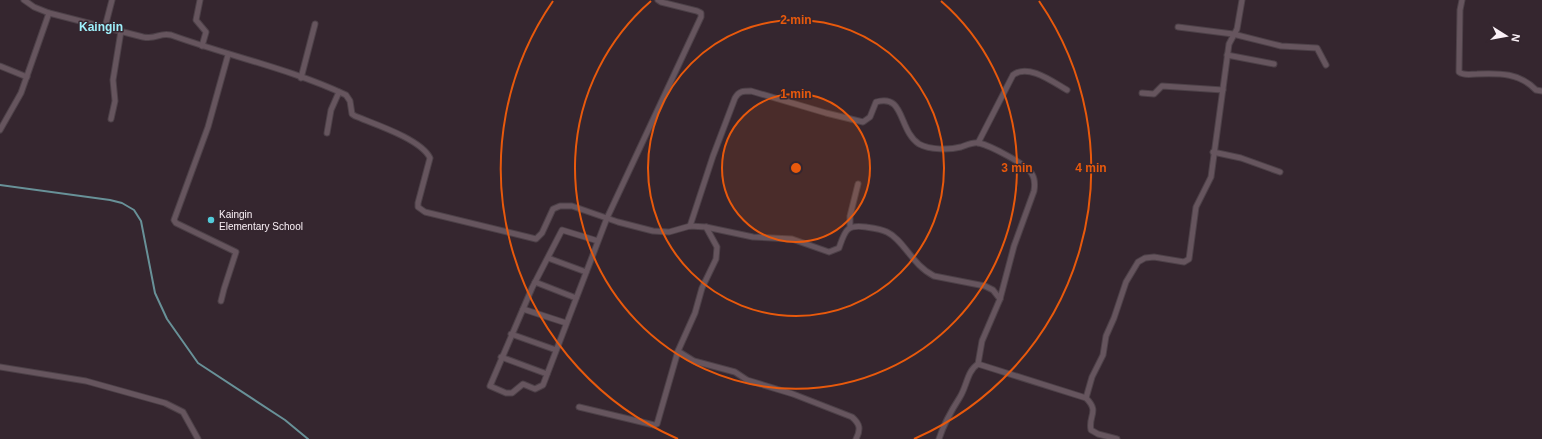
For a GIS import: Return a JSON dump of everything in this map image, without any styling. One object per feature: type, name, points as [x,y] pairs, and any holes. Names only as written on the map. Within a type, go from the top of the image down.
[{"type":"street","points":[[24,0],[34,7],[49,13],[153,39],[167,34],[339,92],[349,98],[350,111],[355,116],[403,137],[428,154],[430,158],[418,203],[421,210],[536,239],[542,234],[553,209],[560,206],[572,206],[644,229],[661,232],[679,230],[690,226],[706,227],[753,237],[792,239],[829,252],[839,248],[845,233],[850,227],[850,216],[858,184]]},
{"type":"street","points":[[105,27],[112,0]]},
{"type":"street","points":[[200,0],[196,20],[206,32],[202,46]]},
{"type":"street","points":[[598,241],[562,230],[535,282],[511,334],[490,386],[506,393],[512,393],[522,384],[535,388],[543,385],[546,374],[598,241],[606,218],[701,17],[701,14],[697,12],[658,0]]},
{"type":"street","points":[[1086,398],[1092,377],[1103,355],[1106,336],[1114,318],[1126,282],[1138,262],[1145,258],[1154,257],[1184,262],[1189,259],[1196,207],[1204,187],[1211,177],[1213,152],[1227,55],[1229,44],[1239,20],[1242,0]]},
{"type":"street","points":[[1462,0],[1460,10],[1459,72],[1467,74],[1509,75],[1520,78],[1528,82],[1536,90],[1542,91]]},
{"type":"street","points":[[0,130],[21,93],[49,13]]},
{"type":"street","points":[[301,78],[315,24]]},
{"type":"street","points":[[1178,27],[1233,34],[1281,46],[1316,48],[1326,65]]},
{"type":"street","points":[[111,119],[115,100],[113,80],[121,31]]},
{"type":"street","points":[[221,301],[236,252],[176,224],[174,220],[208,127],[228,55]]},
{"type":"street","points":[[1227,55],[1274,64]]},
{"type":"street","points":[[0,66],[27,77]]},
{"type":"street","points":[[978,143],[1013,75],[1018,70],[1027,70],[1067,90]]},
{"type":"street","points":[[1142,93],[1154,94],[1162,86],[1223,90]]},
{"type":"street","points":[[690,226],[713,156],[735,98],[738,93],[743,91],[751,91],[863,122],[870,117],[876,102],[889,100],[898,108],[904,125],[915,141],[922,145],[949,148],[978,143],[1017,161],[1032,174],[1035,182],[1034,191],[1014,246],[1000,299],[982,341],[978,364],[971,370],[960,397],[948,415],[939,439]]},
{"type":"street","points":[[327,133],[331,110],[339,92]]},
{"type":"street","points":[[1213,152],[1241,158],[1280,172]]},
{"type":"street","points":[[850,227],[861,226],[889,232],[914,261],[926,272],[934,276],[985,286],[993,290],[1000,299]]},
{"type":"street","points":[[579,407],[654,425],[657,424],[678,351],[694,313],[702,288],[716,259],[717,247],[706,227]]},
{"type":"street","points":[[548,258],[586,272]]},
{"type":"street","points":[[535,282],[576,298]]},
{"type":"street","points":[[523,309],[566,323]]},
{"type":"street","points":[[511,334],[556,350]]},
{"type":"street","points":[[678,351],[694,361],[735,372],[747,380],[793,394],[852,417],[858,422],[860,429],[856,439]]},
{"type":"street","points":[[501,357],[546,374]]},
{"type":"street","points":[[978,364],[1086,398],[1092,404],[1094,409],[1090,423],[1091,430],[1098,434],[1117,439]]},
{"type":"street","points":[[0,367],[86,381],[165,403],[183,412],[198,439]]},
{"type":"waterway","points":[[0,185],[110,200],[122,203],[134,210],[141,221],[155,293],[167,319],[198,363],[285,420],[308,439]]},
{"type":"place","name":"Kaingin Elementary School","points":[[211,220]]},
{"type":"district","name":"Kaingin","points":[[101,27]]}]
